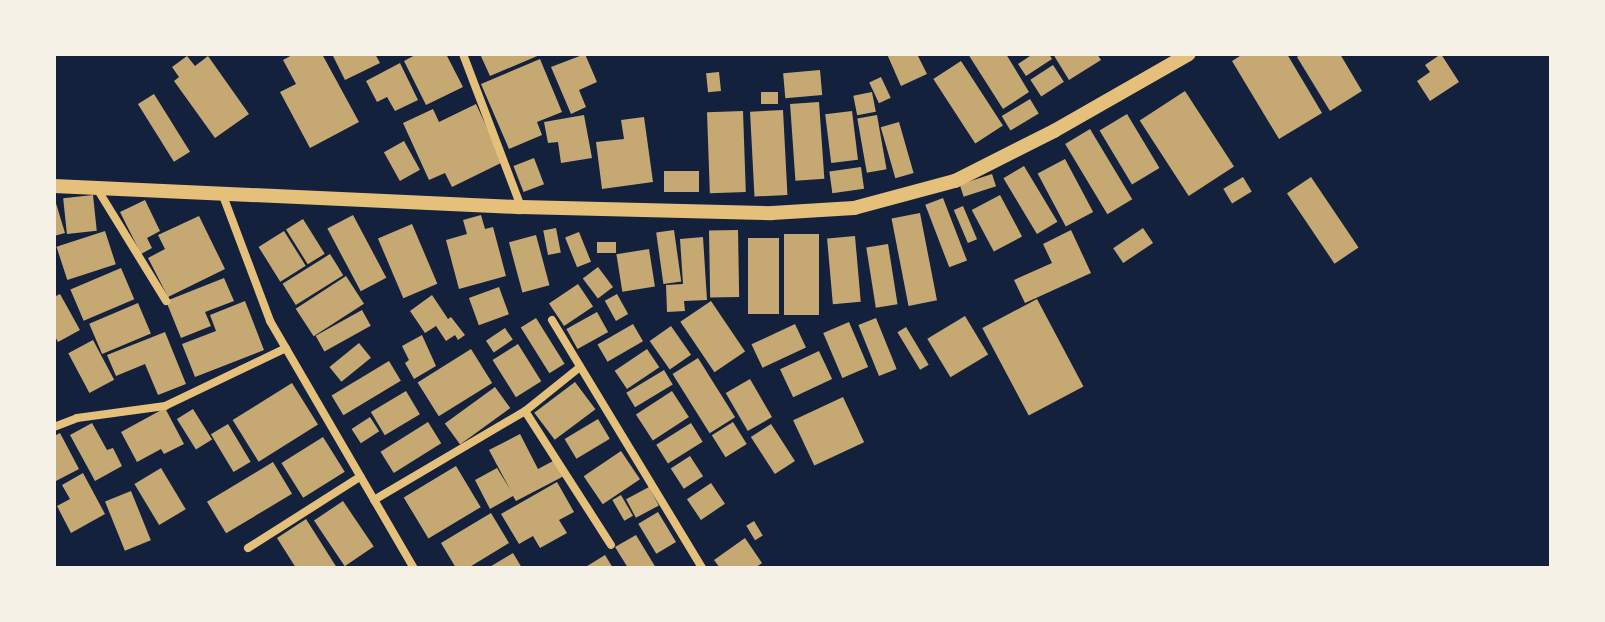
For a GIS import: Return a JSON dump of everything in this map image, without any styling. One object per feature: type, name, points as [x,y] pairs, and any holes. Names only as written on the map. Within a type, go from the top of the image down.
[{"type":"main road","points":[[54,186],[521,207],[772,213],[854,208],[955,181],[1187,54]]},
{"type":"street","points":[[463,54],[521,207]]},
{"type":"street","points":[[96,187],[166,301]]},
{"type":"street","points":[[222,193],[258,293],[286,348],[414,568]]},
{"type":"street","points":[[552,320],[702,568]]},
{"type":"street","points":[[54,427],[77,418],[165,406],[222,382],[286,348]]},
{"type":"street","points":[[374,500],[525,411],[580,367]]},
{"type":"street","points":[[525,411],[611,545]]},
{"type":"street","points":[[248,548],[360,477]]},
{"type":"building","points":[[294,54],[322,54],[359,122],[310,148],[280,92],[296,84],[283,60]]},
{"type":"building","points":[[332,54],[375,54],[380,63],[345,80]]},
{"type":"building","points":[[417,54],[446,54],[463,87],[426,105],[404,61]]},
{"type":"building","points":[[480,54],[542,54],[490,76]]},
{"type":"building","points":[[585,54],[597,82],[579,90],[586,107],[571,114],[551,67]]},
{"type":"building","points":[[887,54],[917,54],[927,74],[901,86]]},
{"type":"building","points":[[968,54],[1006,54],[1029,92],[1003,109]]},
{"type":"building","points":[[1033,54],[1049,54],[1052,59],[1026,76],[1018,64]]},
{"type":"building","points":[[1053,54],[1097,54],[1101,60],[1069,80]]},
{"type":"building","points":[[1243,54],[1287,54],[1322,113],[1279,139],[1232,61]]},
{"type":"building","points":[[1301,54],[1340,54],[1362,91],[1330,111],[1297,57]]},
{"type":"building","points":[[1441,54],[1459,82],[1430,101],[1417,81],[1430,72],[1425,65]]},
{"type":"building","points":[[187,56],[195,66],[208,56],[249,114],[215,138],[174,81],[179,77],[172,67]]},
{"type":"building","points":[[540,59],[562,112],[537,122],[542,135],[509,149],[481,84]]},
{"type":"building","points":[[961,61],[1003,126],[975,144],[933,79]]},
{"type":"building","points":[[400,63],[418,100],[395,111],[387,97],[377,102],[366,81]]},
{"type":"building","points":[[1053,65],[1064,82],[1041,96],[1030,80]]},
{"type":"building","points":[[820,70],[822,95],[785,98],[783,73]]},
{"type":"building","points":[[719,72],[721,91],[708,92],[706,73]]},
{"type":"building","points":[[881,77],[891,98],[879,103],[869,82]]},
{"type":"building","points":[[1185,91],[1234,166],[1189,196],[1140,120]]},
{"type":"building","points":[[761,92],[778,92],[778,104],[761,104]]},
{"type":"building","points":[[872,92],[876,112],[857,115],[853,96]]},
{"type":"building","points":[[154,94],[190,152],[174,162],[138,104]]},
{"type":"building","points":[[1030,99],[1039,114],[1010,131],[1002,116]]},
{"type":"building","points":[[819,102],[824,179],[795,181],[790,104]]},
{"type":"building","points":[[476,104],[503,162],[452,187],[445,173],[429,180],[403,123],[433,109],[439,122]]},
{"type":"building","points":[[783,110],[787,195],[754,197],[750,112]]},
{"type":"building","points":[[743,111],[746,192],[710,193],[707,112]]},
{"type":"building","points":[[852,111],[858,160],[831,163],[825,114]]},
{"type":"building","points":[[1127,114],[1159,168],[1132,184],[1100,130]]},
{"type":"building","points":[[584,115],[592,158],[561,163],[558,142],[548,143],[544,122]]},
{"type":"building","points":[[877,115],[887,169],[867,173],[857,118]]},
{"type":"building","points":[[644,117],[653,182],[602,189],[596,142],[624,139],[621,120]]},
{"type":"building","points":[[899,122],[914,173],[895,178],[881,127]]},
{"type":"building","points":[[1090,129],[1132,199],[1107,214],[1065,144]]},
{"type":"building","points":[[404,141],[420,170],[400,181],[384,152]]},
{"type":"building","points":[[534,158],[544,184],[523,192],[513,166]]},
{"type":"building","points":[[1065,159],[1093,212],[1066,227],[1038,174]]},
{"type":"building","points":[[1024,166],[1057,222],[1037,234],[1003,178]]},
{"type":"building","points":[[861,167],[864,189],[832,193],[829,171]]},
{"type":"building","points":[[664,171],[699,171],[699,192],[664,192]]},
{"type":"building","points":[[992,174],[996,186],[964,197],[960,185]]},
{"type":"building","points":[[1243,177],[1252,192],[1232,203],[1223,189]]},
{"type":"building","points":[[1311,177],[1359,247],[1334,264],[1287,193]]},
{"type":"building","points":[[93,195],[97,231],[67,234],[63,198]]},
{"type":"building","points":[[1000,195],[1022,236],[994,252],[972,210]]},
{"type":"building","points":[[943,198],[967,261],[949,267],[925,205]]},
{"type":"building","points":[[145,200],[160,231],[147,238],[152,248],[141,254],[120,212]]},
{"type":"building","points":[[54,201],[65,233],[54,236]]},
{"type":"building","points":[[963,206],[977,239],[968,243],[954,210]]},
{"type":"building","points":[[920,213],[937,300],[909,306],[892,219]]},
{"type":"building","points":[[353,215],[386,278],[361,291],[327,229]]},
{"type":"building","points":[[481,215],[485,229],[493,227],[506,276],[459,289],[446,240],[467,234],[463,220]]},
{"type":"building","points":[[199,216],[225,269],[168,297],[148,258],[165,249],[158,235]]},
{"type":"building","points":[[303,219],[325,254],[308,264],[286,230]]},
{"type":"building","points":[[412,224],[437,284],[403,298],[378,238]]},
{"type":"building","points":[[556,228],[561,253],[548,255],[543,230]]},
{"type":"building","points":[[1143,228],[1153,243],[1123,263],[1113,248]]},
{"type":"building","points":[[674,230],[681,281],[663,284],[656,233]]},
{"type":"building","points":[[738,230],[739,297],[710,297],[709,231]]},
{"type":"building","points":[[1071,230],[1091,273],[1025,303],[1014,280],[1052,263],[1043,244]]},
{"type":"building","points":[[105,231],[116,264],[67,280],[56,247]]},
{"type":"building","points":[[284,231],[306,266],[280,282],[259,247]]},
{"type":"building","points":[[579,232],[591,262],[577,267],[565,238]]},
{"type":"building","points":[[784,234],[819,234],[819,315],[784,315]]},
{"type":"building","points":[[536,235],[549,285],[522,292],[509,242]]},
{"type":"building","points":[[855,236],[861,302],[833,304],[827,238]]},
{"type":"building","points":[[703,237],[707,300],[684,301],[685,311],[667,312],[666,285],[683,284],[680,239]]},
{"type":"building","points":[[748,238],[779,238],[779,314],[748,314]]},
{"type":"building","points":[[597,242],[616,242],[616,253],[597,253]]},
{"type":"building","points":[[888,244],[898,304],[876,308],[866,247]]},
{"type":"building","points":[[649,249],[655,287],[622,292],[616,254]]},
{"type":"building","points":[[330,254],[343,275],[296,305],[283,284]]},
{"type":"building","points":[[598,267],[613,287],[598,298],[583,278]]},
{"type":"building","points":[[121,268],[134,299],[84,321],[70,289]]},
{"type":"building","points":[[346,276],[364,304],[314,336],[296,309]]},
{"type":"building","points":[[224,278],[234,301],[205,312],[211,326],[181,338],[166,301]]},
{"type":"building","points":[[578,284],[593,306],[564,326],[549,304]]},
{"type":"building","points":[[499,287],[509,314],[479,325],[469,298]]},
{"type":"building","points":[[60,294],[80,330],[58,342],[54,335],[54,297]]},
{"type":"building","points":[[617,294],[628,314],[616,321],[605,301]]},
{"type":"building","points":[[432,295],[448,319],[451,317],[465,335],[458,340],[455,335],[446,341],[436,326],[425,333],[410,311]]},
{"type":"building","points":[[1037,299],[1083,386],[1029,416],[982,328]]},
{"type":"building","points":[[245,301],[264,350],[195,377],[182,344],[216,331],[210,315]]},
{"type":"building","points":[[711,301],[745,352],[714,372],[680,322]]},
{"type":"building","points":[[138,303],[151,333],[102,354],[89,324]]},
{"type":"building","points":[[362,310],[371,326],[324,351],[316,336]]},
{"type":"building","points":[[597,312],[608,332],[578,349],[566,329]]},
{"type":"building","points":[[965,316],[988,355],[950,377],[927,339]]},
{"type":"building","points":[[536,318],[565,364],[549,373],[521,328]]},
{"type":"building","points":[[876,318],[897,369],[879,376],[858,325]]},
{"type":"building","points":[[849,322],[868,367],[842,378],[823,333]]},
{"type":"building","points":[[633,324],[643,341],[607,362],[597,344]]},
{"type":"building","points":[[795,324],[806,348],[762,368],[751,344]]},
{"type":"building","points":[[671,326],[691,355],[670,370],[650,341]]},
{"type":"building","points":[[906,327],[929,365],[920,370],[897,332]]},
{"type":"building","points":[[505,328],[513,340],[494,352],[486,341]]},
{"type":"building","points":[[165,332],[186,384],[158,395],[145,364],[116,376],[107,355]]},
{"type":"building","points":[[422,335],[436,366],[414,379],[405,363],[409,360],[402,346]]},
{"type":"building","points":[[93,340],[114,380],[89,393],[68,353]]},
{"type":"building","points":[[359,343],[371,358],[341,382],[329,367]]},
{"type":"building","points":[[518,344],[541,381],[516,397],[493,360]]},
{"type":"building","points":[[471,349],[492,383],[439,416],[418,382]]},
{"type":"building","points":[[647,349],[659,367],[627,389],[615,371]]},
{"type":"building","points":[[819,351],[832,379],[793,397],[780,369]]},
{"type":"building","points":[[698,358],[735,417],[710,433],[673,374]]},
{"type":"building","points":[[389,361],[401,381],[343,415],[332,396]]},
{"type":"building","points":[[664,370],[673,385],[635,407],[626,393]]},
{"type":"building","points":[[750,379],[772,417],[748,431],[726,393]]},
{"type":"building","points":[[575,382],[595,409],[555,440],[534,413]]},
{"type":"building","points":[[292,383],[318,425],[259,462],[233,420]]},
{"type":"building","points":[[495,387],[510,408],[460,444],[445,423]]},
{"type":"building","points":[[406,391],[420,414],[385,435],[371,412]]},
{"type":"building","points":[[672,391],[689,417],[653,440],[636,414]]},
{"type":"building","points":[[843,397],[864,442],[814,466],[793,420]]},
{"type":"building","points":[[165,408],[184,444],[164,454],[161,449],[137,462],[121,432]]},
{"type":"building","points":[[193,409],[212,440],[196,450],[177,419]]},
{"type":"building","points":[[370,417],[379,431],[361,443],[352,429]]},
{"type":"building","points":[[598,419],[610,439],[576,459],[565,439]]},
{"type":"building","points":[[428,422],[441,443],[394,473],[381,452]]},
{"type":"building","points":[[733,422],[747,444],[726,457],[712,435]]},
{"type":"building","points":[[92,423],[107,450],[113,448],[122,466],[95,481],[70,435]]},
{"type":"building","points":[[691,423],[703,442],[668,463],[656,445]]},
{"type":"building","points":[[228,424],[251,462],[234,472],[211,434]]},
{"type":"building","points":[[771,424],[795,461],[775,474],[751,437]]},
{"type":"building","points":[[60,433],[79,469],[54,482],[54,436]]},
{"type":"building","points":[[520,434],[538,469],[555,460],[564,476],[516,501],[513,496],[490,509],[475,480],[497,468],[511,491],[489,450]]},
{"type":"building","points":[[323,437],[345,472],[303,498],[281,463]]},
{"type":"building","points":[[621,451],[640,479],[603,504],[584,476]]},
{"type":"building","points":[[690,456],[703,476],[684,489],[671,469]]},
{"type":"building","points":[[273,462],[292,494],[226,533],[207,502]]},
{"type":"building","points":[[456,466],[481,507],[428,539],[404,497]]},
{"type":"building","points":[[161,468],[186,509],[159,525],[134,484]]},
{"type":"building","points":[[83,473],[105,514],[71,533],[57,506],[70,499],[62,485]]},
{"type":"building","points":[[557,482],[574,512],[559,520],[567,533],[540,548],[533,536],[519,544],[501,514]]},
{"type":"building","points":[[711,483],[725,504],[701,520],[687,499]]},
{"type":"building","points":[[649,487],[659,506],[636,518],[626,499]]},
{"type":"building","points":[[131,491],[151,540],[125,551],[105,501]]},
{"type":"building","points":[[621,495],[633,516],[624,521],[612,500]]},
{"type":"building","points":[[343,501],[374,547],[345,566],[314,521]]},
{"type":"building","points":[[658,512],[676,542],[656,554],[638,524]]},
{"type":"building","points":[[491,513],[509,543],[468,568],[456,568],[441,543]]},
{"type":"building","points":[[306,519],[337,568],[296,568],[277,538]]},
{"type":"building","points":[[754,521],[763,536],[755,540],[746,526]]},
{"type":"building","points":[[636,535],[656,568],[628,568],[615,547]]},
{"type":"building","points":[[745,538],[762,563],[755,568],[720,568],[714,560]]},
{"type":"building","points":[[513,553],[522,568],[488,568]]},
{"type":"building","points":[[605,555],[613,568],[584,568]]}]
